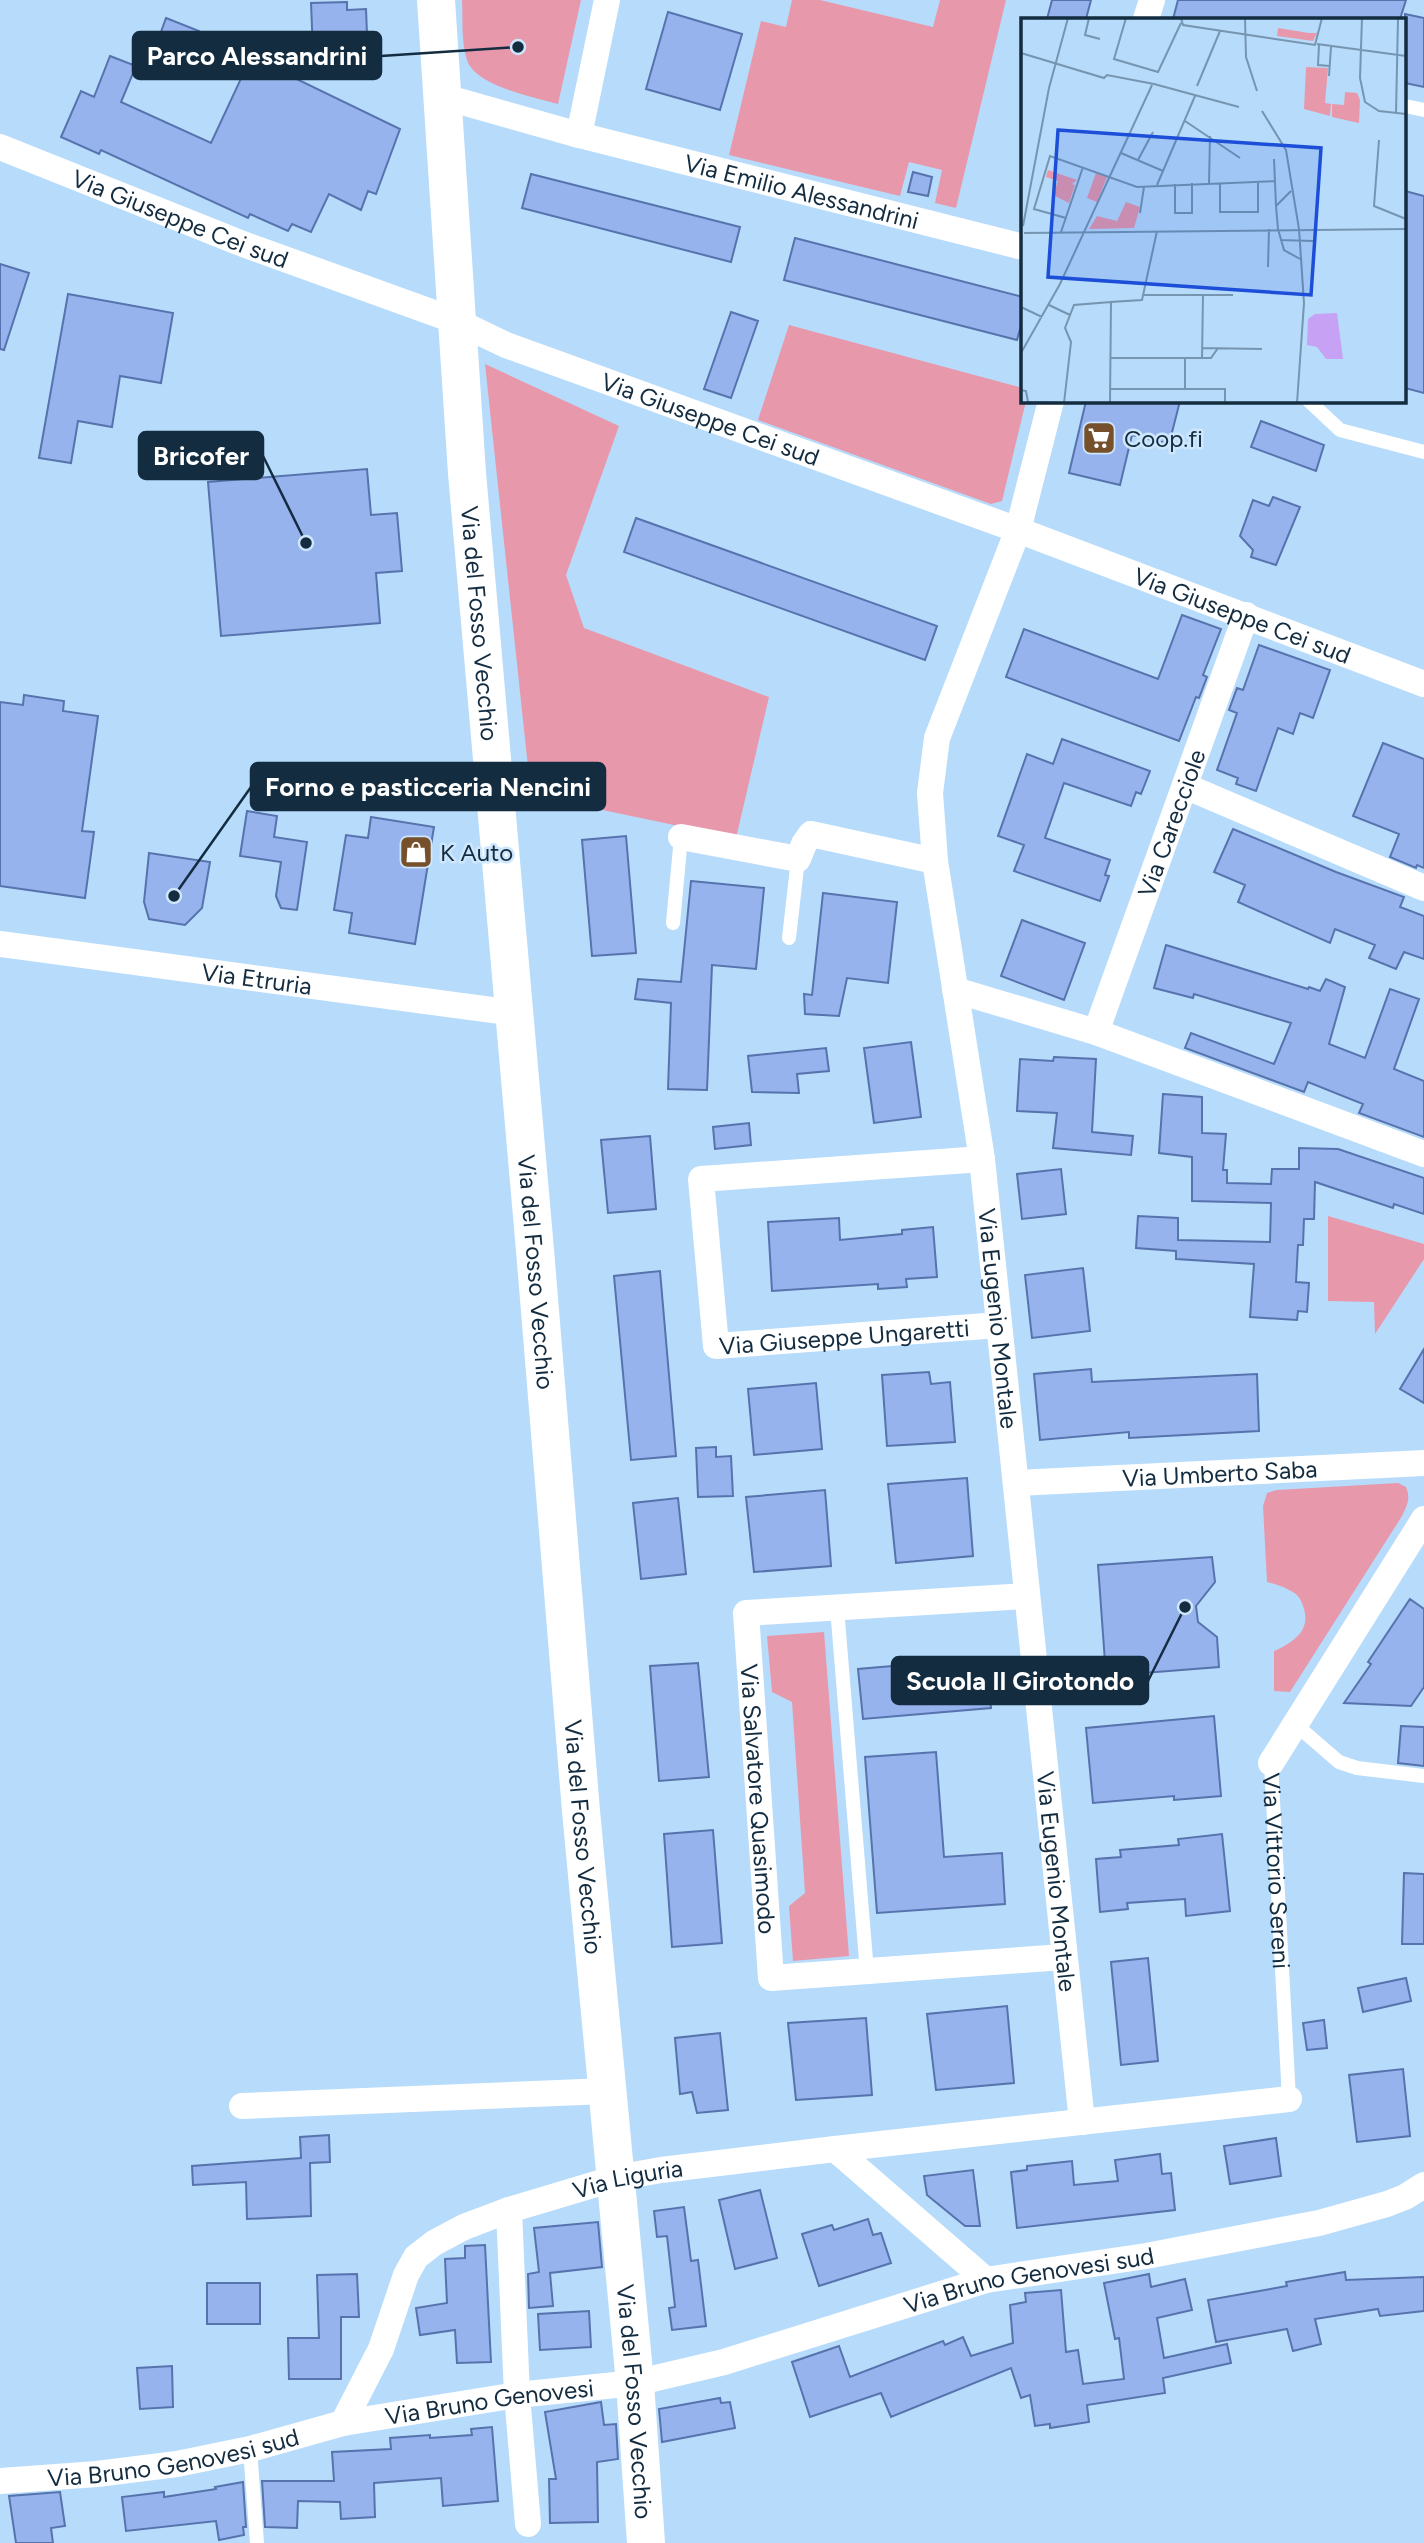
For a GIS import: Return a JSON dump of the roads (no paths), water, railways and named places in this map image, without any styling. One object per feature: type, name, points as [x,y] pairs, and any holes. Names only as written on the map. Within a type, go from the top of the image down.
[{"type":"street","name":"Via del Fosso Vecchio","points":[[436,0],[456,321],[513,1013],[580,1811],[635,2383],[646,2543]]},
{"type":"street","points":[[579,135],[607,0]]},
{"type":"street","points":[[1146,18],[1152,0]]},
{"type":"street","name":"Via Emilio Alessandrini","points":[[441,96],[579,135],[1021,246]]},
{"type":"street","name":"Via Giuseppe Cei sud","points":[[0,147],[243,244],[456,321],[506,345],[1018,530],[1424,684]]},
{"type":"street","name":"Via Eugenio Montale","points":[[1051,402],[1018,530],[937,738],[930,793],[935,861],[982,1159],[1017,1483],[1025,1596],[1082,2122]]},
{"type":"street","name":"Via Carecciole","points":[[1096,1032],[1246,615]]},
{"type":"street","points":[[1185,786],[1424,888]]},
{"type":"street","points":[[681,837],[797,859],[811,834],[935,861]]},
{"type":"street","name":"Via Etruria","points":[[0,944],[513,1013]]},
{"type":"street","points":[[955,990],[1096,1032],[1424,1154]]},
{"type":"street","name":"Via Giuseppe Ungaretti","points":[[982,1159],[701,1179],[716,1346],[999,1325]]},
{"type":"street","name":"Via Umberto Saba","points":[[1017,1483],[1424,1463]]},
{"type":"street","name":"Via Vittorio Sereni","points":[[1271,1763],[1424,1519]]},
{"type":"street","name":"Via Salvatore Quasimodo","points":[[1025,1596],[746,1613],[771,1978],[1063,1958]]},
{"type":"street","points":[[242,2106],[607,2091]]},
{"type":"street","points":[[835,2149],[1289,2098]]},
{"type":"street","points":[[835,2149],[986,2280]]},
{"type":"street","name":"Via Liguria","points":[[343,2423],[380,2349],[395,2301],[416,2257],[434,2243],[464,2227],[509,2210],[616,2178],[835,2149]]},
{"type":"street","name":"Via Bruno Genovesi sud","points":[[635,2383],[724,2362],[986,2280],[1146,2256],[1319,2223],[1387,2204],[1424,2185]]},
{"type":"street","points":[[509,2210],[517,2395],[528,2524]]},
{"type":"street","name":"Via Bruno Genovesi","points":[[343,2423],[517,2395],[635,2383]]},
{"type":"street","name":"Via Bruno Genovesi sud","points":[[0,2481],[97,2474],[177,2464],[250,2449],[343,2423]]},
{"type":"lane","points":[[1406,106],[1424,110]]},
{"type":"lane","points":[[1310,402],[1340,430],[1424,452]]},
{"type":"lane","points":[[673,923],[681,837]]},
{"type":"lane","points":[[789,938],[797,859]]},
{"type":"lane","points":[[837,1608],[867,1972]]},
{"type":"lane","points":[[1295,1724],[1339,1762],[1357,1768],[1424,1776]]},
{"type":"lane","name":"Via Vittorio Sereni","points":[[1271,1763],[1289,2098]]},
{"type":"lane","points":[[250,2449],[257,2543]]},
{"type":"place","name":"Parco Alessandrini","points":[[518,47]]},
{"type":"place","name":"Coop.fi","points":[[1099,438]]},
{"type":"place","name":"Bricofer","points":[[306,543]]},
{"type":"place","name":"K Auto","points":[[416,852]]},
{"type":"place","name":"Forno e pasticceria Nencini","points":[[174,896]]},
{"type":"place","name":"Scuola Il Girotondo","points":[[1185,1607]]}]
